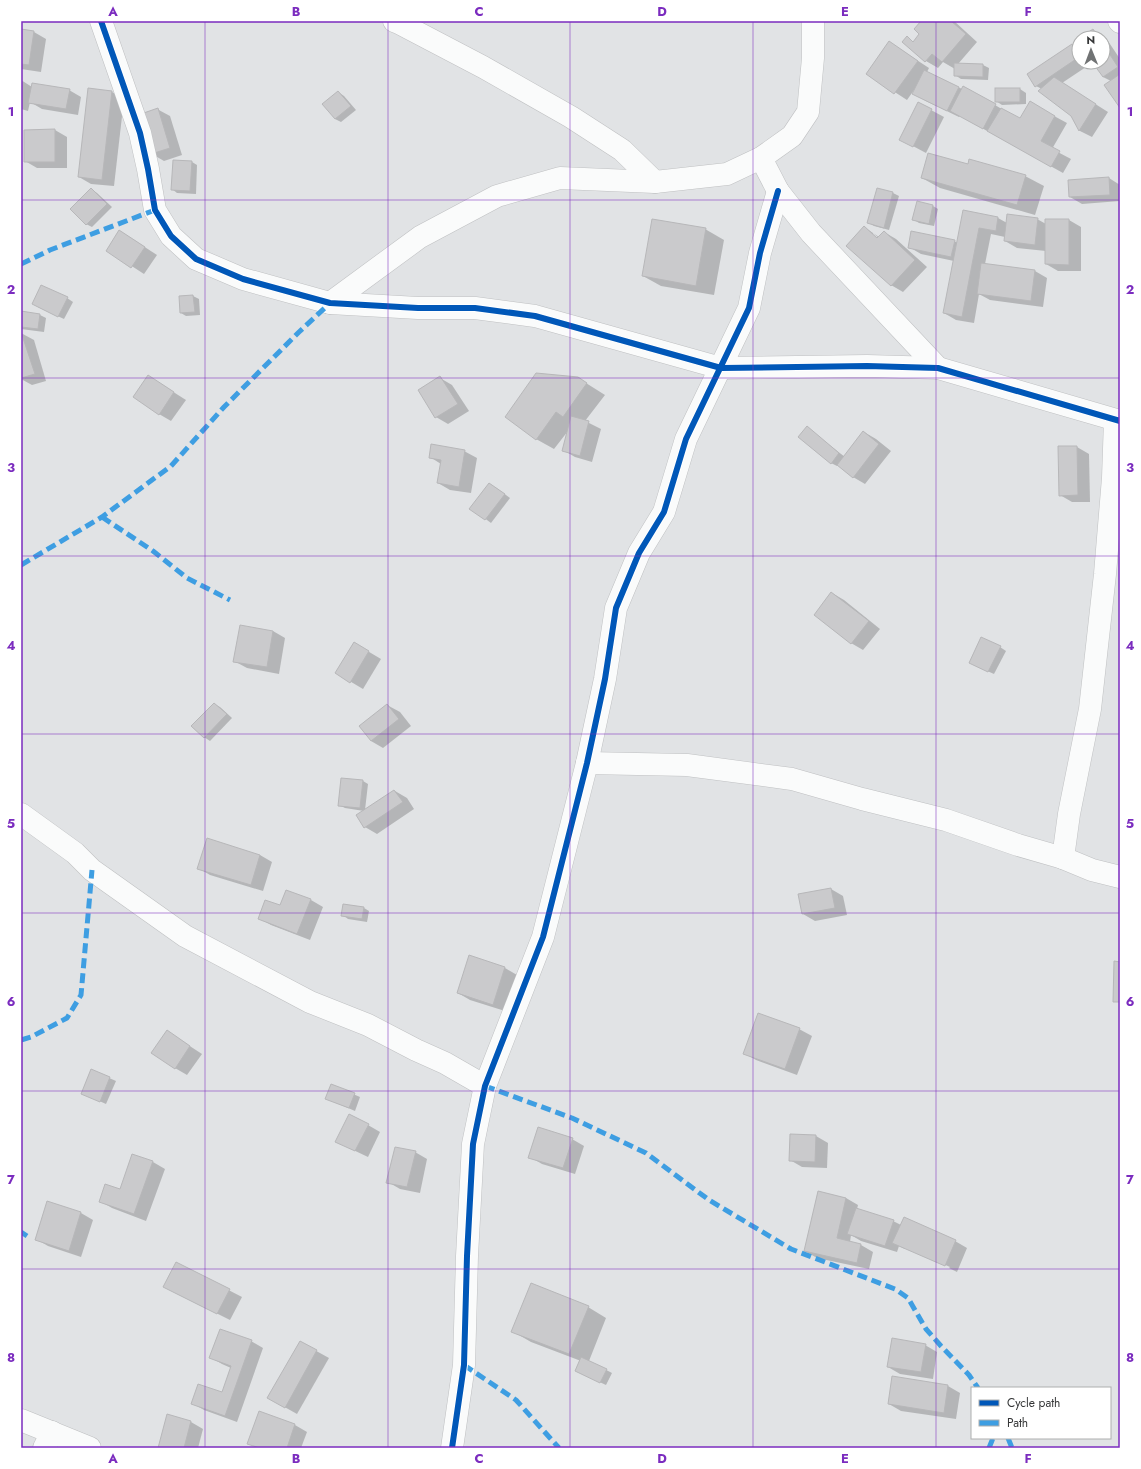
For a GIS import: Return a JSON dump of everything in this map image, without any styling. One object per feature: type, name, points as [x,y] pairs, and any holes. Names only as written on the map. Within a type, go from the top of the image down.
[{"type":"street","points":[[101,21],[140,133],[155,210],[172,236],[196,259],[243,279],[330,303],[418,308],[475,308],[535,316],[721,368],[867,366],[938,368],[1117,421],[1104,574],[1090,709],[1069,814],[1064,858]]},
{"type":"street","points":[[394,21],[483,67],[571,117],[622,150],[655,182]]},
{"type":"street","points":[[330,303],[420,237],[497,196],[560,178],[655,182],[727,174],[761,158],[792,136],[808,112],[813,58],[813,21]]},
{"type":"street","points":[[761,158],[778,191],[811,233],[938,368]]},
{"type":"street","points":[[452,1448],[464,1365],[467,1256],[473,1144],[485,1086],[543,937],[587,762],[605,679],[616,608],[639,553],[664,512],[686,439],[749,308],[760,254],[778,191]]},
{"type":"street","points":[[587,762],[687,765],[792,779],[862,799],[946,820],[1064,858],[1092,870],[1120,877]]},
{"type":"street","points":[[21,814],[75,853],[92,870],[185,936],[310,1002],[368,1025],[445,1063],[485,1086]]},
{"type":"street","points":[[21,1420],[48,1440],[90,1448]]},
{"type":"building","points":[[921,21],[951,21],[966,34],[942,62],[932,54],[925,62],[902,42],[907,36],[913,42],[919,34],[914,29]]},
{"type":"building","points":[[21,29],[34,31],[29,65],[21,64]]},
{"type":"building","points":[[889,41],[918,61],[894,94],[866,74]]},
{"type":"building","points":[[1071,45],[1071,62],[1035,87],[1027,74]]},
{"type":"building","points":[[1111,56],[1118,67],[1103,77],[1098,70],[1111,70]]},
{"type":"building","points":[[954,63],[983,64],[983,77],[954,76]]},
{"type":"building","points":[[924,70],[959,87],[947,111],[912,94]]},
{"type":"building","points":[[1120,74],[1120,108],[1104,85]]},
{"type":"building","points":[[1054,77],[1096,104],[1079,131],[1071,116],[1038,91]]},
{"type":"building","points":[[32,83],[70,89],[66,109],[28,103]]},
{"type":"building","points":[[963,86],[996,104],[983,129],[950,111]]},
{"type":"building","points":[[88,88],[112,91],[102,180],[78,177]]},
{"type":"building","points":[[995,88],[1020,88],[1020,102],[995,102]]},
{"type":"building","points":[[338,91],[351,106],[335,119],[322,104]]},
{"type":"building","points":[[1030,101],[1055,116],[1041,141],[1060,151],[1051,167],[987,131],[1001,108],[1020,118]]},
{"type":"building","points":[[918,102],[932,109],[913,147],[899,140]]},
{"type":"building","points":[[158,108],[170,148],[151,154],[138,115]]},
{"type":"building","points":[[55,129],[55,162],[24,162],[24,130]]},
{"type":"building","points":[[928,153],[968,164],[969,159],[1026,175],[1017,205],[921,178]]},
{"type":"building","points":[[173,160],[192,161],[190,191],[171,190]]},
{"type":"building","points":[[1109,177],[1110,195],[1069,197],[1068,180]]},
{"type":"building","points":[[91,188],[107,204],[86,225],[70,209]]},
{"type":"building","points":[[877,188],[893,192],[884,228],[867,223]]},
{"type":"building","points":[[917,201],[933,205],[929,224],[912,220]]},
{"type":"building","points":[[963,210],[998,217],[996,231],[979,228],[962,317],[943,313]]},
{"type":"building","points":[[1007,214],[1038,218],[1035,245],[1004,241]]},
{"type":"building","points":[[652,219],[706,228],[696,286],[642,276]]},
{"type":"building","points":[[1045,219],[1069,219],[1069,265],[1045,264]]},
{"type":"building","points":[[864,226],[877,238],[884,231],[915,260],[891,286],[846,246]]},
{"type":"building","points":[[119,230],[145,247],[131,268],[106,251]]},
{"type":"building","points":[[911,231],[955,240],[951,257],[908,248]]},
{"type":"building","points":[[981,263],[1035,270],[1031,301],[977,294]]},
{"type":"building","points":[[41,285],[68,297],[58,317],[32,304]]},
{"type":"building","points":[[193,295],[195,312],[180,313],[179,296]]},
{"type":"building","points":[[21,311],[40,314],[38,329],[21,327]]},
{"type":"building","points":[[21,332],[35,374],[21,378]]},
{"type":"building","points":[[536,373],[578,377],[587,383],[563,417],[556,412],[536,440],[505,417]]},
{"type":"building","points":[[148,375],[174,392],[159,415],[133,397]]},
{"type":"building","points":[[440,376],[458,404],[435,418],[418,390]]},
{"type":"building","points":[[571,416],[589,421],[580,456],[562,451]]},
{"type":"building","points":[[807,426],[839,453],[831,464],[798,437]]},
{"type":"building","points":[[863,431],[879,444],[853,478],[837,465]]},
{"type":"building","points":[[431,444],[465,450],[459,487],[437,483],[441,460],[429,458]]},
{"type":"building","points":[[1058,446],[1077,446],[1078,495],[1059,496]]},
{"type":"building","points":[[489,483],[505,494],[485,520],[469,509]]},
{"type":"building","points":[[831,592],[869,621],[851,644],[814,615]]},
{"type":"building","points":[[240,625],[273,631],[267,667],[233,662]]},
{"type":"building","points":[[981,637],[1001,646],[988,672],[969,663]]},
{"type":"building","points":[[354,642],[369,651],[350,683],[335,673]]},
{"type":"building","points":[[214,703],[227,714],[204,738],[191,726]]},
{"type":"building","points":[[387,704],[399,719],[371,741],[359,726]]},
{"type":"building","points":[[341,778],[363,780],[360,808],[338,806]]},
{"type":"building","points":[[394,790],[403,802],[364,828],[356,815]]},
{"type":"building","points":[[207,838],[260,855],[251,885],[197,869]]},
{"type":"building","points":[[831,888],[835,908],[802,914],[798,894]]},
{"type":"building","points":[[286,890],[311,899],[297,934],[258,919],[265,900],[280,905]]},
{"type":"building","points":[[343,904],[364,907],[362,919],[341,916]]},
{"type":"building","points":[[469,955],[505,967],[493,1005],[457,993]]},
{"type":"building","points":[[1114,961],[1120,962],[1120,1002],[1113,1002]]},
{"type":"building","points":[[758,1013],[800,1028],[785,1069],[743,1054]]},
{"type":"building","points":[[167,1030],[190,1046],[175,1069],[151,1053]]},
{"type":"building","points":[[91,1069],[110,1077],[100,1102],[81,1094]]},
{"type":"building","points":[[331,1084],[355,1093],[349,1108],[325,1099]]},
{"type":"building","points":[[349,1114],[369,1124],[355,1151],[335,1142]]},
{"type":"building","points":[[538,1127],[573,1138],[563,1168],[528,1158]]},
{"type":"building","points":[[790,1134],[816,1135],[815,1162],[789,1161]]},
{"type":"building","points":[[395,1147],[416,1151],[407,1187],[386,1183]]},
{"type":"building","points":[[132,1154],[153,1161],[134,1214],[99,1202],[105,1184],[120,1189]]},
{"type":"building","points":[[818,1191],[846,1198],[837,1238],[861,1244],[857,1263],[804,1251]]},
{"type":"building","points":[[47,1201],[81,1212],[69,1251],[35,1240]]},
{"type":"building","points":[[856,1208],[894,1220],[885,1246],[847,1234]]},
{"type":"building","points":[[904,1217],[956,1240],[945,1266],[892,1243]]},
{"type":"building","points":[[176,1262],[230,1289],[217,1314],[163,1287]]},
{"type":"building","points":[[531,1283],[589,1306],[569,1354],[511,1332]]},
{"type":"building","points":[[220,1329],[252,1340],[225,1416],[191,1404],[198,1384],[222,1392],[231,1366],[209,1358]]},
{"type":"building","points":[[892,1338],[926,1344],[921,1372],[887,1367]]},
{"type":"building","points":[[300,1341],[317,1350],[285,1408],[267,1398]]},
{"type":"building","points":[[581,1357],[607,1369],[600,1383],[575,1371]]},
{"type":"building","points":[[892,1376],[948,1385],[944,1413],[888,1404]]},
{"type":"building","points":[[259,1411],[295,1424],[287,1448],[260,1448],[247,1444]]},
{"type":"building","points":[[167,1414],[191,1421],[184,1448],[158,1448]]},
{"type":"marked path","points":[[21,264],[50,250],[155,210]]},
{"type":"marked path","points":[[21,565],[102,517],[171,466],[224,407],[330,303]]},
{"type":"marked path","points":[[102,517],[153,551],[187,578],[230,600]]},
{"type":"marked path","points":[[21,1040],[31,1037],[67,1018],[81,995],[92,870]]},
{"type":"marked path","points":[[485,1086],[572,1118],[646,1153],[709,1200],[791,1249],[895,1289],[908,1298],[926,1329],[969,1375],[977,1387]]},
{"type":"marked path","points":[[21,1232],[27,1236]]},
{"type":"marked path","points":[[464,1365],[516,1400],[559,1448]]},
{"type":"marked path","points":[[989,1448],[993,1439]]},
{"type":"marked path","points":[[1008,1439],[1012,1448]]},
{"type":"cycle path","points":[[101,21],[140,133],[155,210],[171,236],[196,259],[243,279],[330,303],[418,308],[475,308],[535,316],[721,368],[867,366],[938,368],[1120,421]]},
{"type":"cycle path","points":[[452,1448],[464,1365],[467,1256],[473,1144],[485,1086],[543,937],[587,763],[605,679],[616,608],[639,553],[664,512],[686,439],[749,308],[760,253],[778,191]]}]
